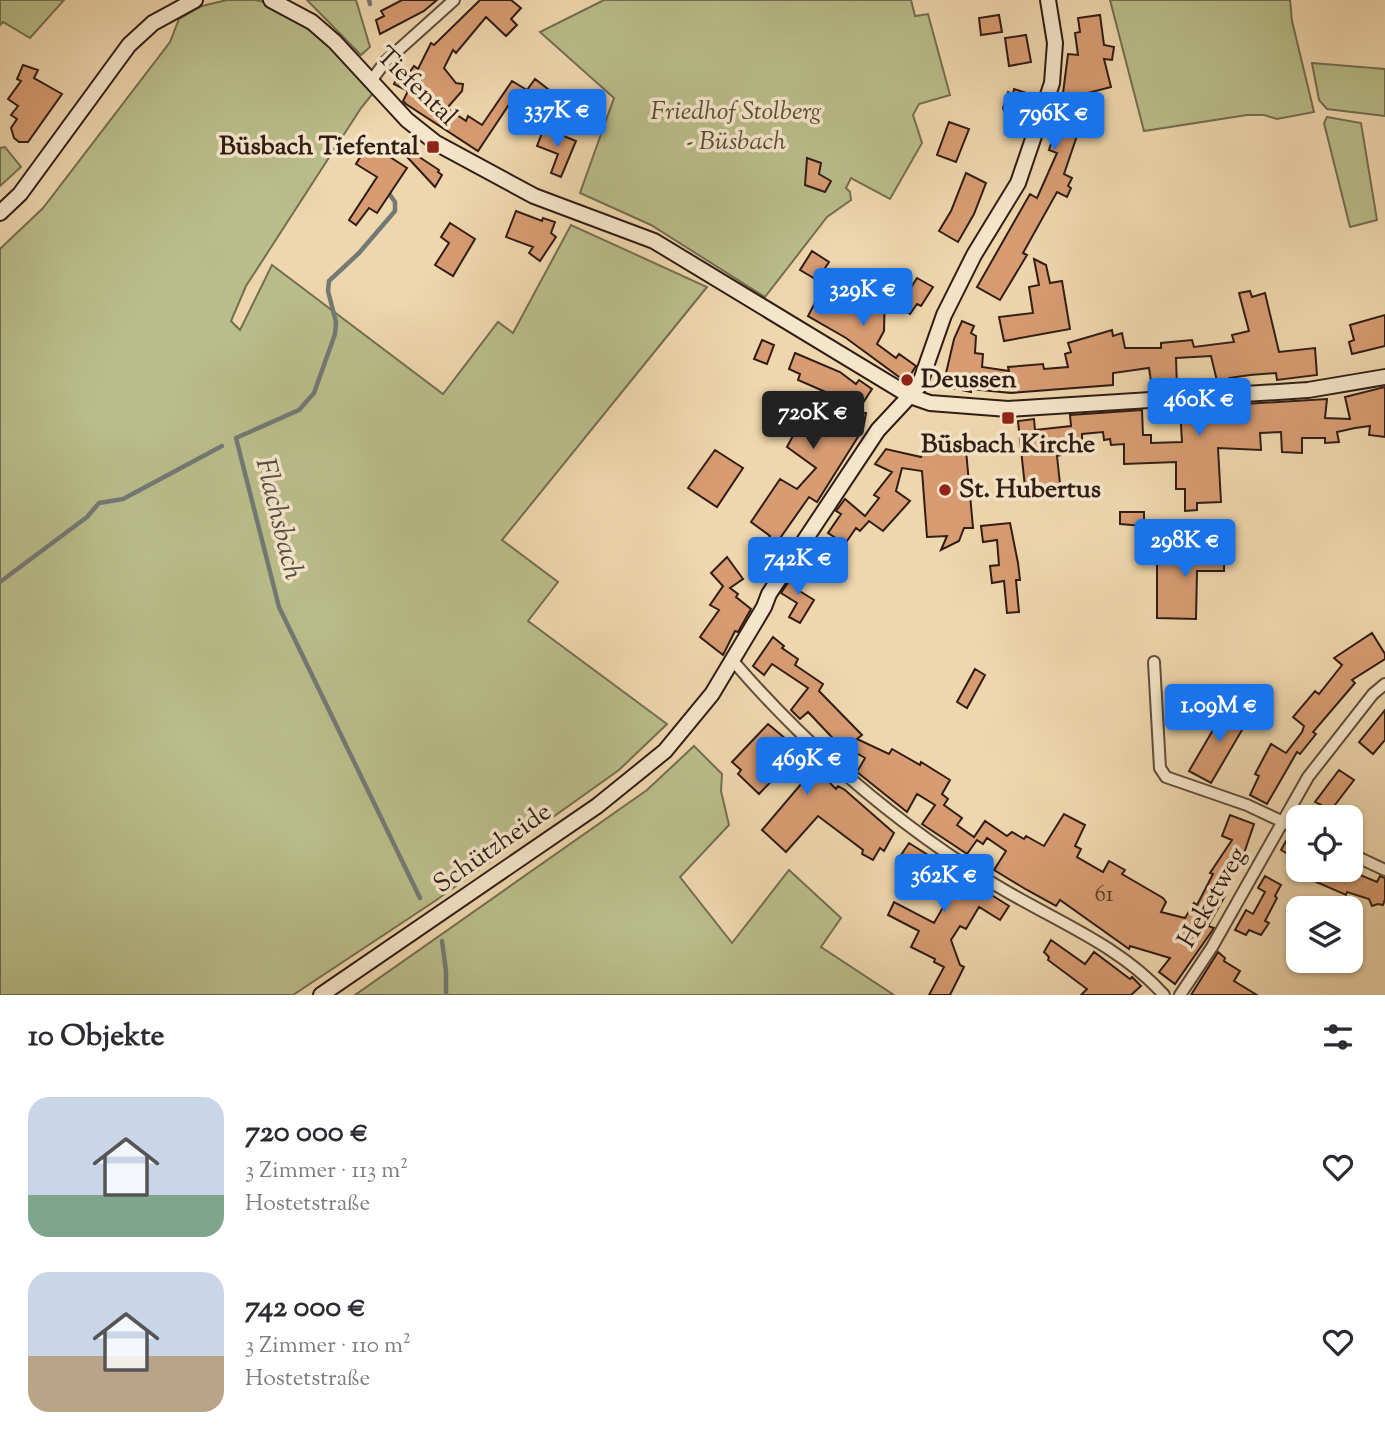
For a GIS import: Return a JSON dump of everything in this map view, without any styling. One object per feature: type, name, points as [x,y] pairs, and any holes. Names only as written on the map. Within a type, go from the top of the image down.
[{"type":"street","points":[[0,213],[20,194],[130,44],[153,23],[195,0]]},
{"type":"street","name":"Tiefental","points":[[271,0],[312,22],[407,120],[436,144],[534,196],[654,241],[910,396],[930,403],[1008,409],[1308,390],[1385,377]]},
{"type":"street","points":[[371,80],[385,62],[454,0]]},
{"type":"street","name":"Schützheide","points":[[321,995],[597,806],[631,781],[684,731],[733,662],[790,560],[878,430],[919,386],[944,315],[974,255],[1018,183],[1039,125],[1052,83],[1055,43],[1048,0]]},
{"type":"street","points":[[733,662],[806,739],[864,793],[900,821],[1032,908],[1127,960],[1164,995]]},
{"type":"street","points":[[1154,662],[1160,768],[1166,777],[1247,805],[1286,824]]},
{"type":"street","name":"Heketweg","points":[[1180,995],[1212,947],[1308,777],[1373,694],[1385,684]]},
{"type":"street","points":[[1363,860],[1385,870]]},
{"type":"green space","points":[[0,0],[64,0],[30,38],[3,22],[0,25]]},
{"type":"green space","points":[[227,0],[255,0],[289,12],[335,50],[374,92],[246,286],[231,321],[240,330],[272,265],[443,394],[498,322],[513,333],[571,225],[707,287],[502,540],[558,582],[528,621],[667,724],[619,770],[435,901],[293,995],[0,995],[0,249],[43,208],[170,42],[179,19],[202,6]]},
{"type":"green space","points":[[307,0],[356,0],[370,47],[361,55]]},
{"type":"green space","name":"Friedhof Stolberg - Büsbach","points":[[604,0],[911,0],[915,16],[928,14],[950,95],[919,104],[913,115],[922,143],[890,199],[851,178],[846,188],[850,192],[851,200],[827,217],[765,297],[651,225],[580,193],[614,98],[540,32]]},
{"type":"green space","points":[[1110,0],[1290,0],[1292,21],[1314,112],[1277,119],[1264,115],[1247,115],[1144,131]]},
{"type":"green space","points":[[1312,63],[1385,69],[1385,116],[1327,109],[1319,100]]},
{"type":"green space","points":[[1327,117],[1361,123],[1377,220],[1350,227],[1324,123]]},
{"type":"green space","points":[[5,147],[21,167],[0,186],[0,148]]},
{"type":"green space","points":[[694,746],[722,774],[721,791],[729,825],[680,877],[732,943],[789,870],[841,918],[821,947],[894,995],[355,995],[647,790]]},
{"type":"building","points":[[402,0],[437,0],[424,11],[380,34],[376,20],[384,16],[381,11]]},
{"type":"building","points":[[480,0],[511,0],[521,8],[511,19],[517,25],[506,36],[486,17],[456,53],[453,50],[444,68],[456,83],[463,84],[462,91],[447,108],[466,121],[468,116],[482,125],[512,81],[527,90],[535,79],[553,93],[538,114],[531,109],[528,112],[512,100],[478,151],[406,104],[403,101],[408,91],[394,84],[399,73],[409,73],[414,66],[418,69],[431,43],[434,45]]},
{"type":"building","points":[[999,15],[1002,32],[981,35],[979,18]]},
{"type":"building","points":[[1100,15],[1104,45],[1114,47],[1112,60],[1104,59],[1111,87],[1084,94],[1082,121],[1064,174],[1072,178],[1068,186],[1071,188],[1067,197],[1057,192],[1023,253],[1027,255],[1000,300],[977,287],[1030,194],[1037,198],[1057,153],[1049,150],[1065,102],[1062,101],[1068,54],[1078,55],[1075,33],[1080,32],[1078,18]]},
{"type":"building","points":[[1026,35],[1031,62],[1009,66],[1005,38]]},
{"type":"building","points":[[23,65],[38,70],[34,78],[62,94],[28,142],[19,142],[14,138],[11,128],[17,119],[11,115],[18,106],[8,99],[21,81],[17,79]]},
{"type":"building","points":[[1014,89],[1026,93],[1016,124],[1008,121],[1003,108],[1008,92],[1013,94]]},
{"type":"building","points":[[949,122],[969,129],[956,162],[937,155]]},
{"type":"building","points":[[544,128],[576,141],[561,177],[551,173],[558,154],[537,146]]},
{"type":"building","points":[[359,137],[407,168],[377,213],[369,208],[356,225],[349,220],[377,177],[356,164],[362,154],[352,147]]},
{"type":"building","points":[[398,143],[439,170],[442,175],[435,187],[396,145]]},
{"type":"building","points":[[807,158],[821,163],[819,174],[831,181],[825,192],[805,185]]},
{"type":"building","points":[[966,173],[986,183],[974,214],[958,242],[939,231],[951,211]]},
{"type":"building","points":[[516,211],[542,221],[543,218],[555,222],[551,233],[556,237],[540,261],[529,253],[533,247],[506,237]]},
{"type":"building","points":[[450,223],[475,239],[453,276],[435,265],[449,243],[441,237]]},
{"type":"building","points":[[812,251],[829,262],[817,280],[800,270]]},
{"type":"building","points":[[1034,259],[1046,265],[1050,283],[1062,281],[1070,329],[1004,341],[999,317],[1033,313],[1029,287],[1039,285]]},
{"type":"building","points":[[917,278],[933,287],[921,306],[917,304],[910,314],[895,305],[901,294],[905,297]]},
{"type":"building","points":[[868,279],[879,279],[879,292],[885,292],[884,331],[877,344],[896,358],[899,354],[916,366],[906,382],[846,338],[808,316],[818,297],[844,312],[851,300],[868,308]]},
{"type":"building","points":[[1250,291],[1252,297],[1265,293],[1279,352],[1315,348],[1317,375],[1277,380],[1276,373],[1250,375],[1229,378],[1230,385],[1218,385],[1211,356],[1176,358],[1177,387],[1152,388],[1149,368],[1113,373],[1113,385],[1011,393],[971,389],[971,392],[943,386],[954,339],[962,321],[974,326],[971,333],[976,336],[975,353],[983,354],[982,367],[1009,371],[1008,367],[1043,364],[1044,369],[1068,367],[1065,354],[1071,352],[1068,343],[1112,330],[1113,336],[1122,333],[1125,348],[1161,348],[1161,343],[1192,340],[1194,347],[1234,342],[1232,335],[1249,331],[1239,293]]},
{"type":"building","points":[[1385,315],[1385,346],[1352,354],[1349,342],[1354,340],[1350,325]]},
{"type":"building","points":[[762,340],[774,345],[767,364],[754,359]]},
{"type":"building","points":[[795,353],[840,372],[856,384],[859,380],[872,389],[857,412],[866,413],[863,429],[817,502],[809,497],[769,554],[780,561],[769,577],[751,567],[770,536],[751,522],[780,479],[797,489],[816,468],[787,447],[802,419],[811,424],[828,393],[798,380],[800,374],[789,369]]},
{"type":"building","points":[[1385,387],[1385,437],[1369,435],[1370,426],[1337,432],[1339,442],[1325,443],[1325,438],[1302,438],[1302,453],[1282,452],[1281,432],[1260,433],[1261,450],[1218,448],[1221,502],[1197,503],[1197,510],[1185,511],[1185,489],[1176,489],[1176,462],[1124,464],[1124,444],[1111,445],[1110,439],[1104,440],[1103,432],[1082,434],[1082,446],[1060,447],[1061,455],[1057,456],[1060,484],[1025,487],[1018,421],[1034,419],[1035,430],[1071,426],[1070,415],[1142,410],[1143,435],[1151,435],[1151,443],[1182,442],[1180,408],[1327,399],[1325,418],[1350,419],[1345,397]]},
{"type":"building","points":[[950,436],[953,448],[966,450],[973,528],[964,528],[959,541],[941,550],[947,536],[927,537],[922,471],[902,468],[896,491],[910,501],[883,531],[869,521],[860,531],[856,528],[845,544],[828,533],[841,514],[836,511],[845,499],[865,516],[879,498],[874,495],[892,472],[875,464],[886,449],[921,457],[924,450],[935,449],[936,437]]},
{"type":"building","points":[[715,450],[743,468],[717,507],[688,488]]},
{"type":"building","points":[[1120,512],[1144,512],[1144,526],[1120,524]]},
{"type":"building","points":[[1010,523],[1020,580],[1016,580],[1019,612],[1007,613],[1004,581],[992,583],[990,566],[999,565],[997,540],[983,542],[981,526]]},
{"type":"building","points":[[1206,535],[1224,535],[1224,571],[1197,571],[1196,619],[1157,618],[1157,554],[1207,555]]},
{"type":"building","points":[[727,557],[743,579],[730,588],[738,594],[736,597],[751,609],[738,632],[735,631],[723,655],[700,637],[719,610],[710,605],[723,586],[711,573]]},
{"type":"building","points":[[796,571],[805,577],[798,590],[814,600],[800,623],[789,617],[797,603],[781,593]]},
{"type":"building","points":[[1372,633],[1385,654],[1385,659],[1352,680],[1355,683],[1313,732],[1316,734],[1300,754],[1297,752],[1267,804],[1250,795],[1259,776],[1255,774],[1271,744],[1286,753],[1302,732],[1304,726],[1293,717],[1315,691],[1319,694],[1342,665],[1334,658]]},
{"type":"building","points":[[773,637],[784,646],[782,648],[798,659],[795,665],[823,684],[819,691],[862,735],[857,739],[889,754],[892,749],[920,765],[921,762],[950,780],[942,794],[948,799],[944,805],[962,818],[957,825],[974,837],[985,821],[1007,836],[1012,832],[1044,846],[1064,814],[1085,825],[1075,846],[1081,849],[1077,857],[1103,872],[1109,861],[1125,870],[1122,874],[1163,898],[1166,902],[1161,912],[1185,918],[1194,903],[1197,905],[1213,874],[1210,873],[1232,840],[1222,836],[1230,815],[1254,824],[1241,862],[1221,894],[1225,896],[1208,926],[1214,928],[1175,984],[1159,972],[1170,958],[1130,946],[1129,949],[1060,900],[1056,906],[1027,890],[994,870],[1006,851],[987,838],[983,844],[977,840],[967,854],[922,824],[935,805],[917,794],[907,812],[857,772],[865,758],[846,747],[843,749],[808,712],[800,719],[791,710],[808,688],[772,664],[764,675],[753,666]]},
{"type":"building","points":[[975,669],[985,675],[967,708],[957,702]]},
{"type":"building","points":[[1227,706],[1249,718],[1211,783],[1189,771]]},
{"type":"building","points":[[1385,710],[1385,740],[1373,754],[1359,742]]},
{"type":"building","points":[[768,724],[811,760],[809,762],[836,789],[838,786],[845,790],[894,833],[884,851],[880,848],[873,860],[862,854],[863,850],[818,816],[786,852],[762,830],[802,783],[786,766],[759,794],[738,774],[741,770],[732,762]]},
{"type":"building","points":[[1339,770],[1354,780],[1335,805],[1315,802]]},
{"type":"building","points":[[909,843],[1009,906],[1000,920],[979,907],[966,929],[960,926],[951,940],[960,965],[964,967],[950,995],[929,995],[944,967],[934,962],[935,959],[911,947],[919,931],[888,915],[894,902],[934,923],[949,897],[897,861]]},
{"type":"building","points":[[1265,876],[1281,885],[1265,921],[1269,923],[1261,935],[1249,930],[1246,935],[1235,930],[1246,910],[1253,914],[1265,892],[1258,888]]},
{"type":"building","points":[[1363,876],[1377,882],[1380,876],[1385,878],[1383,905],[1372,906],[1369,899],[1363,896],[1347,892],[1346,895],[1316,882],[1363,882]]},
{"type":"building","points":[[1051,940],[1085,964],[1094,952],[1141,986],[1131,995],[1081,995],[1087,989],[1048,960],[1049,957],[1044,952]]},
{"type":"building","points":[[1218,952],[1225,958],[1224,961],[1240,971],[1234,981],[1257,995],[1191,995]]},
{"type":"waterway","name":"Flachsbach","points":[[369,0],[370,4]]},
{"type":"waterway","name":"Flachsbach","points":[[390,195],[395,202],[395,211],[359,253],[329,281],[328,291],[336,322],[335,334],[314,393],[299,410],[236,438],[279,607],[420,898]]},
{"type":"waterway","points":[[0,582],[87,517],[99,503],[123,499],[222,446]]},
{"type":"waterway","name":"Flachsbach","points":[[442,941],[446,995]]},
{"type":"place","name":"Büsbach Tiefental","points":[[433,147]]},
{"type":"place","name":"Deussen","points":[[907,380]]},
{"type":"place","name":"Büsbach Kirche","points":[[1008,418]]},
{"type":"place","name":"St. Hubertus","points":[[945,490]]}]
